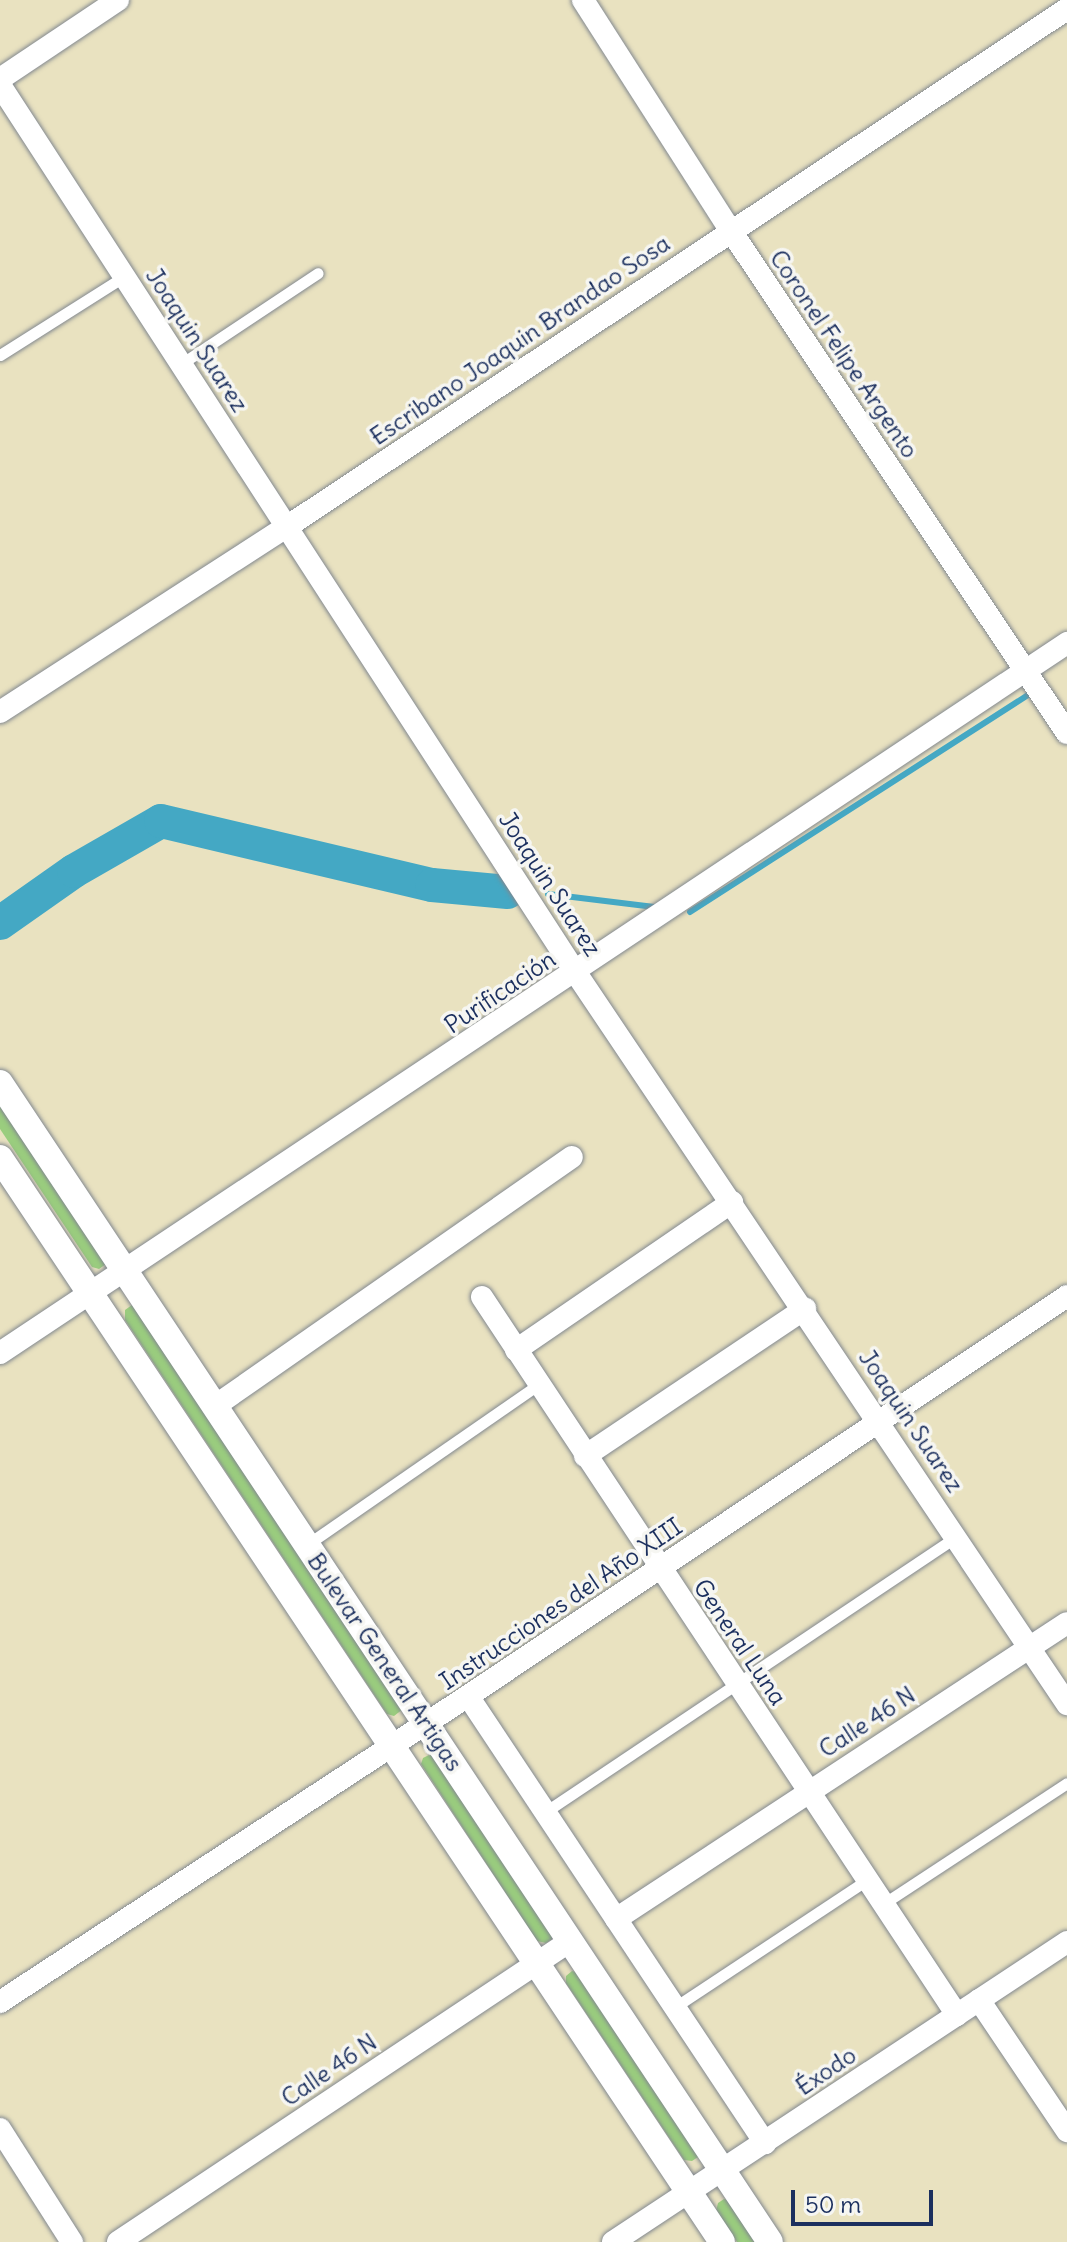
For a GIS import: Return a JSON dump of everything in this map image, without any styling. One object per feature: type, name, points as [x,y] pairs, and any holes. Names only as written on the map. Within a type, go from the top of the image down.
[{"type":"street","points":[[0,79],[118,0]]},
{"type":"street","name":"Coronel Felipe Argento","points":[[583,0],[731,231],[1067,733]]},
{"type":"street","name":"Escribano Joaquin Brandao Sosa","points":[[0,712],[288,526],[1067,9]]},
{"type":"street","name":"Joaquin Suarez","points":[[0,85],[576,973],[805,1309],[1067,1704]]},
{"type":"street","name":"Purificación","points":[[0,1353],[576,973],[1067,643]]},
{"type":"street","name":"Bulevar General Artigas","points":[[0,1083],[770,2242]]},
{"type":"street","points":[[215,1406],[572,1157]]},
{"type":"street","name":"Bulevar General Artigas","points":[[0,1158],[722,2242]]},
{"type":"street","points":[[516,1350],[732,1202]]},
{"type":"street","name":"Instrucciones del Año XIII","points":[[0,2002],[881,1423],[1067,1296]]},
{"type":"street","name":"General Luna","points":[[482,1297],[957,2015]]},
{"type":"street","points":[[585,1456],[805,1309]]},
{"type":"street","name":"Calle 46 N","points":[[616,1919],[1067,1623]]},
{"type":"street","points":[[468,1696],[765,2143]]},
{"type":"street","name":"Calle 46 N","points":[[118,2242],[570,1941]]},
{"type":"street","name":"Éxodo","points":[[613,2242],[1067,1942]]},
{"type":"street","points":[[979,2000],[1067,2131]]},
{"type":"street","points":[[0,2129],[72,2242]]},
{"type":"lane","points":[[181,364],[318,273]]},
{"type":"lane","points":[[0,355],[125,276]]},
{"type":"lane","points":[[307,1545],[538,1385]]},
{"type":"lane","points":[[545,1812],[956,1537]]},
{"type":"lane","points":[[883,1904],[1067,1783]]},
{"type":"lane","points":[[675,2007],[867,1880]]},
{"type":"green space","points":[[0,1097],[106,1264],[99,1269],[92,1267],[0,1129]]},
{"type":"green space","points":[[132,1305],[403,1709],[394,1716],[387,1714],[125,1320],[125,1310]]},
{"type":"green space","points":[[431,1754],[552,1933],[552,1939],[546,1943],[537,1941],[421,1764],[423,1758]]},
{"type":"green space","points":[[572,1971],[579,1973],[698,2151],[698,2157],[692,2161],[684,2160],[566,1983],[566,1976]]},
{"type":"green space","points":[[724,2199],[731,2201],[758,2242],[737,2242],[716,2211],[718,2203]]},
{"type":"waterway","points":[[690,912],[1028,695]]},
{"type":"waterway","points":[[0,923],[74,871],[161,821],[432,885],[508,892]]},
{"type":"waterway","points":[[548,894],[654,907]]}]
